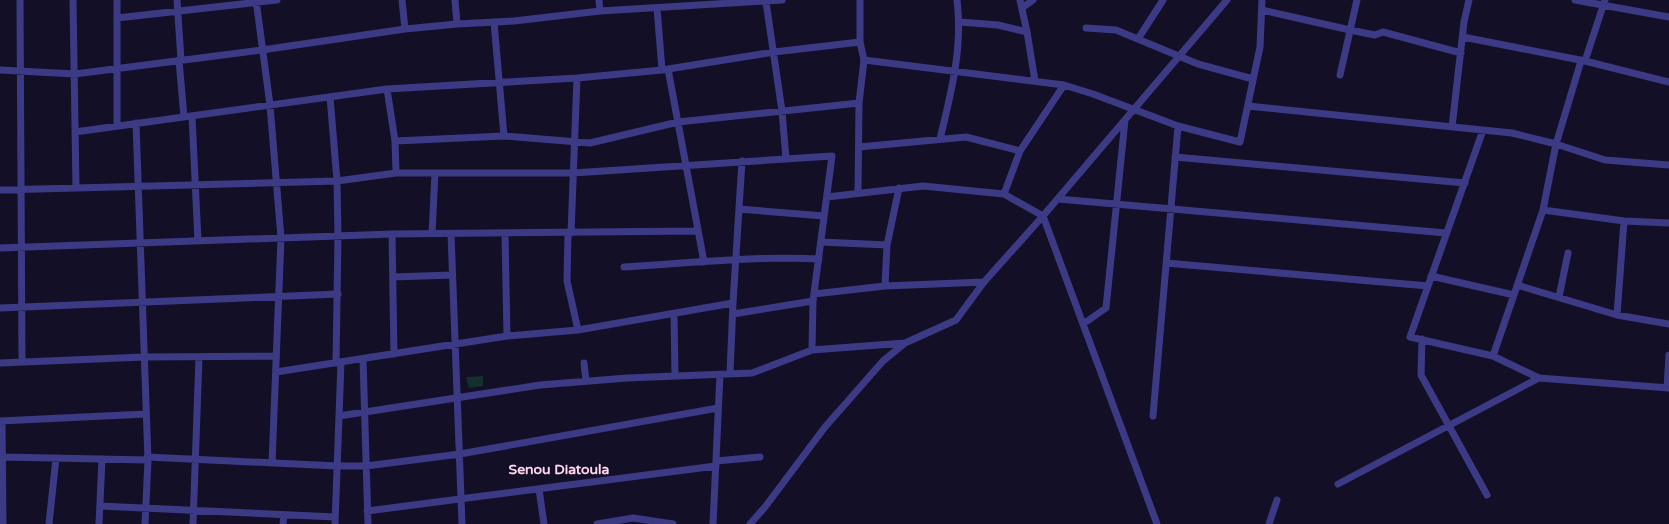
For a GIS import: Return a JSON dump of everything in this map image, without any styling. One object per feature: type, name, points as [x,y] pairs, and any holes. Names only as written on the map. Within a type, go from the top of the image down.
[{"type":"street","points":[[20,0],[22,71],[22,362]]},
{"type":"street","points":[[73,0],[76,188]]},
{"type":"street","points":[[117,0],[117,126]]},
{"type":"street","points":[[177,0],[184,117]]},
{"type":"street","points":[[117,18],[177,12],[256,1],[277,0]]},
{"type":"street","points":[[402,0],[405,29]]},
{"type":"street","points":[[455,0],[457,24]]},
{"type":"street","points":[[599,0],[600,11]]},
{"type":"street","points":[[0,70],[74,74],[262,50],[405,29],[494,22],[600,11],[782,0]]},
{"type":"street","points":[[858,193],[859,104],[864,60],[860,42],[860,0]]},
{"type":"street","points":[[940,140],[956,72],[960,22],[957,0]]},
{"type":"street","points":[[1020,0],[1035,81]]},
{"type":"street","points":[[1022,8],[1033,0]]},
{"type":"street","points":[[1138,39],[1163,0]]},
{"type":"street","points":[[750,524],[765,507],[825,427],[883,361],[905,343],[956,320],[984,282],[1058,199],[1227,0]]},
{"type":"street","points":[[864,60],[1035,81],[1064,86],[1092,94],[1178,126],[1240,142],[1260,47],[1262,0]]},
{"type":"street","points":[[1340,75],[1356,0]]},
{"type":"street","points":[[1452,127],[1469,0]]},
{"type":"street","points":[[1576,0],[1604,3],[1669,17]]},
{"type":"street","points":[[256,1],[270,105],[281,238],[272,463]]},
{"type":"street","points":[[766,2],[782,111],[786,159]]},
{"type":"street","points":[[1493,356],[1543,210],[1556,144],[1604,3]]},
{"type":"street","points":[[657,8],[665,70],[678,122],[704,262]]},
{"type":"street","points":[[1262,10],[1375,35],[1383,32],[1461,53]]},
{"type":"street","points":[[494,22],[504,136]]},
{"type":"street","points":[[960,22],[998,26],[1027,32]]},
{"type":"street","points":[[1086,28],[1116,30],[1198,64],[1253,79]]},
{"type":"street","points":[[1463,37],[1583,61],[1669,82]]},
{"type":"street","points":[[75,132],[387,89],[576,78],[665,70],[774,52],[860,42]]},
{"type":"street","points":[[576,78],[573,173],[567,281],[578,330]]},
{"type":"street","points":[[1004,194],[1020,151],[1064,86]]},
{"type":"street","points":[[387,89],[395,141],[396,173]]},
{"type":"street","points":[[100,506],[284,514],[335,520],[339,416],[338,236],[337,181],[330,97]]},
{"type":"street","points":[[395,141],[504,136],[574,143],[590,143],[678,122],[859,104]]},
{"type":"street","points":[[1248,106],[1512,133],[1556,144],[1605,160],[1669,165]]},
{"type":"street","points":[[192,116],[198,241]]},
{"type":"street","points":[[1083,324],[1106,308],[1125,120]]},
{"type":"street","points":[[136,123],[148,459],[145,524]]},
{"type":"street","points":[[1153,416],[1178,126]]},
{"type":"street","points":[[1483,130],[1410,337],[1493,356],[1539,378],[1668,388],[1669,355]]},
{"type":"street","points":[[858,147],[966,137],[1020,151]]},
{"type":"street","points":[[0,190],[337,181],[396,173],[573,173],[832,156],[814,298],[812,350]]},
{"type":"street","points":[[1175,157],[1464,182]]},
{"type":"street","points":[[730,373],[742,161]]},
{"type":"street","points":[[432,234],[435,173]]},
{"type":"street","points":[[827,197],[923,186],[1004,194],[1043,216],[1157,524]]},
{"type":"street","points":[[885,286],[887,245],[899,188]]},
{"type":"street","points":[[1058,199],[1446,233]]},
{"type":"street","points":[[739,209],[824,216]]},
{"type":"street","points":[[1543,210],[1624,221],[1669,223]]},
{"type":"street","points":[[1617,315],[1624,221]]},
{"type":"street","points":[[0,248],[392,234],[698,231]]},
{"type":"street","points":[[505,233],[507,336]]},
{"type":"street","points":[[392,234],[394,354]]},
{"type":"street","points":[[450,234],[462,524]]},
{"type":"street","points":[[821,242],[887,245]]},
{"type":"street","points":[[1559,298],[1568,253]]},
{"type":"street","points":[[624,267],[736,260],[792,258],[819,259]]},
{"type":"street","points":[[1166,263],[1428,286]]},
{"type":"street","points":[[393,277],[452,275]]},
{"type":"street","points":[[1431,276],[1514,295]]},
{"type":"street","points":[[733,314],[885,286],[984,282]]},
{"type":"street","points":[[1517,285],[1617,315],[1669,324]]},
{"type":"street","points":[[0,308],[338,294]]},
{"type":"street","points":[[276,372],[507,336],[578,330],[733,303]]},
{"type":"street","points":[[674,314],[675,376]]},
{"type":"street","points":[[1422,339],[1421,376],[1487,496]]},
{"type":"street","points":[[339,416],[540,385],[675,376],[752,373],[812,350],[905,343]]},
{"type":"street","points":[[0,363],[144,357],[276,356]]},
{"type":"street","points":[[193,524],[199,357]]},
{"type":"street","points":[[363,359],[368,524]]},
{"type":"street","points":[[584,363],[586,382]]},
{"type":"street","points":[[714,524],[720,374]]},
{"type":"street","points":[[1338,484],[1539,378]]},
{"type":"street","points":[[1,459],[196,459],[366,466],[460,454],[718,408]]},
{"type":"street","points":[[4,524],[1,490],[1,421],[146,414]]},
{"type":"street","points":[[367,511],[539,489],[760,457]]},
{"type":"street","points":[[49,524],[56,458]]},
{"type":"street","points":[[99,524],[102,459]]},
{"type":"street","points":[[539,489],[544,524]]},
{"type":"street","points":[[1269,524],[1277,500]]},
{"type":"street","points":[[283,524],[284,514]]},
{"type":"street","points":[[597,524],[633,518],[673,524]]},
{"type":"green space","points":[[483,376],[483,386],[469,388],[466,377]]},
{"type":"district","name":"Senou Diatoula","points":[[559,469]]}]
